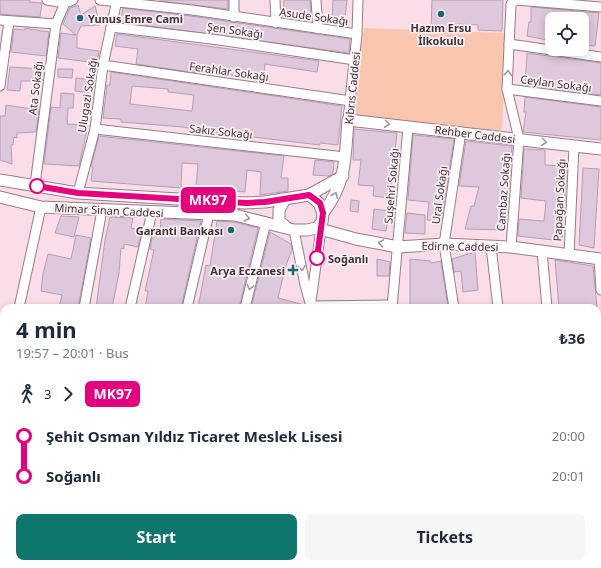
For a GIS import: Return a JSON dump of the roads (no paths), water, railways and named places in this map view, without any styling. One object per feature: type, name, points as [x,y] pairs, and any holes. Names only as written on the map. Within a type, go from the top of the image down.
[{"type":"main road","name":"Rehber Caddesi","points":[[348,120],[601,149]]},
{"type":"main road","name":"Kıbrıs Caddesi","points":[[322,221],[333,201],[343,176],[348,120]]},
{"type":"main road","points":[[309,195],[320,203],[322,221],[317,228],[307,230],[289,228],[279,221],[279,210],[285,199],[309,195],[343,176]]},
{"type":"main road","name":"Mimar Sinan Caddesi","points":[[0,180],[78,193],[246,203],[285,199]]},
{"type":"main road","name":"Mimar Sinan Caddesi","points":[[0,197],[41,207],[235,215],[289,228]]},
{"type":"main road","name":"Edirne Caddesi","points":[[322,221],[356,239],[398,246],[444,244],[511,247],[600,259]]},
{"type":"street","points":[[47,0],[69,2]]},
{"type":"street","name":"Asude Sokağı","points":[[100,0],[155,3],[234,17],[357,34]]},
{"type":"street","points":[[192,0],[192,10]]},
{"type":"street","points":[[234,0],[234,17]]},
{"type":"street","points":[[275,0],[276,23]]},
{"type":"street","points":[[316,0],[318,29]]},
{"type":"street","name":"Kıbrıs Caddesi","points":[[348,120],[355,60],[358,0]]},
{"type":"street","name":"Cambaz Sokağı","points":[[511,247],[519,139],[507,89],[511,4],[516,0],[601,7]]},
{"type":"street","name":"Ulugazi Sokağı","points":[[78,193],[95,129],[103,65],[118,1]]},
{"type":"street","name":"Ata Sokağı","points":[[35,186],[56,24],[69,2]]},
{"type":"street","points":[[0,86],[4,20],[56,24]]},
{"type":"street","name":"Şen Sokağı","points":[[111,27],[219,40],[355,60]]},
{"type":"street","points":[[509,44],[601,57]]},
{"type":"street","name":"Ferahlar Sokağı","points":[[103,65],[351,101]]},
{"type":"street","name":"Ceylan Sokağı","points":[[507,89],[601,100]]},
{"type":"street","name":"Suşehri Sokağı","points":[[392,304],[408,127]]},
{"type":"street","name":"Sakız Sokağı","points":[[95,129],[345,157]]},
{"type":"street","name":"Ural Sokağı","points":[[453,304],[444,244],[461,132]]},
{"type":"street","name":"Papağan Sokağı","points":[[569,255],[574,146]]},
{"type":"street","points":[[20,304],[41,207]]},
{"type":"street","points":[[85,304],[102,210]]},
{"type":"street","points":[[131,304],[152,212]]},
{"type":"street","points":[[188,304],[209,214]]},
{"type":"street","points":[[311,304],[322,221]]},
{"type":"street","points":[[246,304],[266,222]]},
{"type":"street","points":[[289,228],[310,304]]},
{"type":"street","points":[[490,246],[497,304]]},
{"type":"street","points":[[542,251],[547,304]]},
{"type":"street","points":[[600,259],[601,290]]},
{"type":"place","name":"Hazım Ersu İlkokulu","points":[[441,14]]},
{"type":"place","name":"Yunus Emre Cami","points":[[80,18]]},
{"type":"place","name":"Garanti Bankası","points":[[231,230]]},
{"type":"place","name":"Soğanlı","points":[[317,258]]},
{"type":"place","name":"Arya Eczanesi","points":[[293,270]]}]
